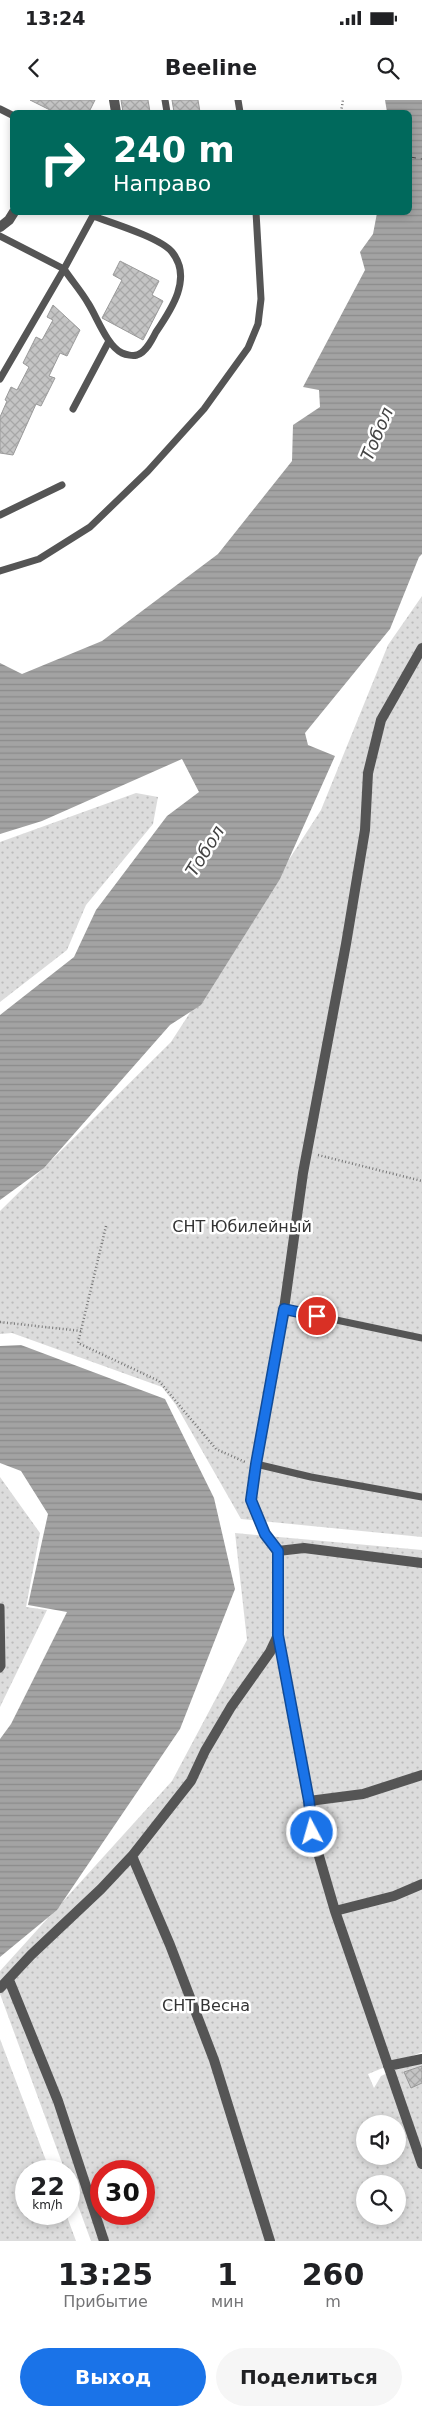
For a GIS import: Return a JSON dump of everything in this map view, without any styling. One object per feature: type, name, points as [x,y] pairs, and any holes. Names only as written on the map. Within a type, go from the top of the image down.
[{"type":"street","points":[[0,226],[9,220],[12,215]]},
{"type":"street","points":[[422,648],[381,720],[368,773],[362,849],[307,1152],[284,1309],[255,1466],[251,1500],[265,1534],[278,1551],[278,1635],[309,1801],[312,1832],[335,1911],[376,2024],[388,2066],[422,2164]]},
{"type":"street","points":[[278,1551],[304,1548],[422,1563]]},
{"type":"street","points":[[0,1988],[30,1955],[101,1889],[132,1856],[191,1781],[227,1714],[270,1652],[278,1635]]},
{"type":"street","points":[[309,1801],[363,1794],[422,1775]]},
{"type":"street","points":[[132,1856],[170,1945],[214,2060],[270,2241]]},
{"type":"street","points":[[335,1911],[394,1896],[422,1884]]},
{"type":"street","points":[[8,1980],[58,2101],[104,2241]]},
{"type":"street","points":[[388,2066],[422,2059]]},
{"type":"lane","points":[[0,379],[93,215]]},
{"type":"lane","points":[[0,236],[64,268],[92,309],[109,341],[122,353],[137,355],[145,350],[173,307],[179,291],[181,275],[179,263],[172,251],[152,239],[96,215]]},
{"type":"lane","points":[[0,571],[39,559],[90,527],[148,471],[204,409],[248,348],[258,324],[261,299],[256,215]]},
{"type":"lane","points":[[73,409],[109,341]]},
{"type":"lane","points":[[0,516],[62,485]]},
{"type":"lane","points":[[284,1309],[422,1338]]},
{"type":"lane","points":[[255,1466],[422,1496]]},
{"type":"lane","points":[[0,1670],[2,1666],[1,1607]]},
{"type":"path","points":[[307,1152],[422,1181]]},
{"type":"path","points":[[106,1226],[78,1343],[159,1381],[216,1449],[255,1466]]},
{"type":"path","points":[[0,1322],[81,1331]]},
{"type":"green space","name":"СНТ Юбилейный","points":[[422,596],[422,1537],[241,1519],[176,1405],[162,1387],[12,1333],[0,1334],[0,1211],[171,1042],[321,810],[388,645]]},
{"type":"green space","points":[[136,793],[158,797],[153,824],[86,905],[67,950],[0,1002],[0,842]]},
{"type":"green space","points":[[0,1477],[40,1533],[26,1607],[47,1610],[0,1707]]},
{"type":"green space","name":"СНТ Весна","points":[[235,1533],[422,1550],[422,2052],[368,2074],[374,2088],[381,2076],[422,2057],[422,2241],[91,2241],[80,2211],[80,2160],[61,2160],[0,1994],[0,1971],[172,1781],[247,1640]]},
{"type":"green space","points":[[0,2039],[46,2160],[15,2160],[15,2225],[70,2225],[76,2241],[0,2241]]},
{"type":"water","name":"Тобол","points":[[385,100],[422,100],[422,554],[419,557],[390,629],[305,733],[308,745],[335,756],[280,879],[201,1005],[170,1025],[44,1168],[0,1200],[0,1015],[74,957],[96,910],[167,816],[199,792],[182,759],[42,821],[0,834],[0,663],[22,674],[102,641],[218,554],[292,461],[293,425],[320,407],[319,390],[303,387],[365,270],[360,252],[373,234],[377,215],[412,215],[412,110],[387,110]]},
{"type":"water","points":[[21,1345],[165,1399],[214,1498],[235,1589],[180,1729],[57,1910],[0,1957],[0,1739],[11,1724],[67,1612],[28,1605],[48,1514],[21,1471],[0,1463],[0,1346]]},
{"type":"building","points":[[30,100],[95,100],[90,110],[50,110]]},
{"type":"building","points":[[121,100],[148,100],[150,110],[123,110]]},
{"type":"building","points":[[172,100],[198,100],[200,110],[174,110]]},
{"type":"building","points":[[120,261],[159,281],[152,295],[163,301],[143,340],[102,318],[122,280],[113,275]]},
{"type":"building","points":[[53,305],[80,330],[67,356],[60,353],[49,376],[55,378],[41,406],[36,404],[13,455],[0,453],[0,417],[7,401],[5,400],[11,387],[17,390],[29,367],[23,363],[36,337],[42,340],[53,320],[47,317]]},
{"type":"building","points":[[422,2066],[422,2083],[411,2088],[404,2072]]},
{"type":"ferry route","points":[[412,157],[422,159]]},
{"type":"route","points":[[312,1832],[309,1801],[278,1635],[278,1551],[265,1534],[251,1500],[284,1309],[317,1316]]}]
